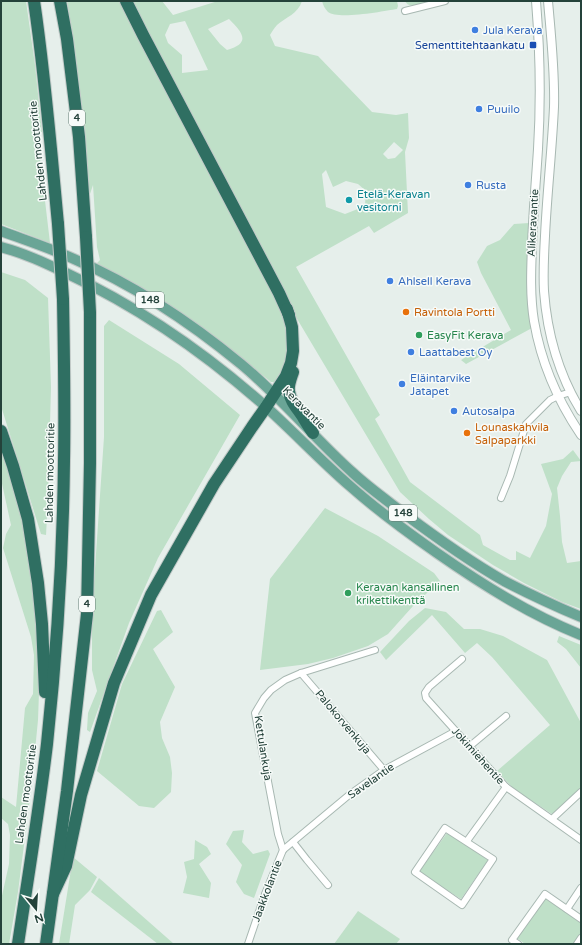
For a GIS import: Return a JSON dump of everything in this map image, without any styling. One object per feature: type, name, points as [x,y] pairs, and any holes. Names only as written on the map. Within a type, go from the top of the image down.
[{"type":"highway","name":"Lahden moottoritie","points":[[18,944],[47,745],[54,672],[61,557],[65,421],[62,298],[58,224],[34,1]]},
{"type":"highway","name":"4","points":[[46,944],[67,791],[87,614],[90,463],[90,312],[86,237],[79,137],[67,39],[60,1]]},
{"type":"highway","points":[[126,1],[287,309],[297,337],[296,360],[289,384],[289,390],[292,403],[313,433]]},
{"type":"highway","points":[[53,894],[66,866],[81,795],[114,683],[151,595],[214,484],[286,376],[291,363],[293,351],[292,327],[287,309]]},
{"type":"highway","points":[[1,431],[13,466],[28,519],[38,583],[42,624],[47,745]]},
{"type":"main road","name":"Keravantie","points":[[1,231],[63,254],[123,283],[171,312],[241,364],[274,394],[353,474],[405,514],[472,561],[503,580],[581,617]]},
{"type":"main road","name":"148","points":[[1,247],[18,252],[94,286],[162,326],[202,353],[266,407],[350,486],[418,540],[498,594],[580,635]]},
{"type":"street","points":[[405,11],[445,1]]},
{"type":"street","name":"Alikeravantie","points":[[536,1],[541,94],[530,278],[534,320],[538,339],[558,396],[581,435]]},
{"type":"street","name":"Alikeravantie","points":[[548,1],[554,86],[552,150],[546,221],[544,290],[549,328],[563,373],[581,411]]},
{"type":"street","points":[[501,498],[510,476],[526,424],[550,400],[571,392]]},
{"type":"street","name":"Kettulankuja","points":[[283,850],[278,834],[255,713],[271,690],[285,680],[301,673],[375,650]]},
{"type":"street","name":"Jokimiehentie","points":[[462,659],[430,687],[425,693],[426,698],[506,787],[581,840]]},
{"type":"street","name":"Palokorvenkuja","points":[[301,673],[384,770]]},
{"type":"street","points":[[470,746],[506,716]]},
{"type":"street","name":"Savelantie","points":[[293,842],[349,796],[384,770],[456,731]]},
{"type":"street","points":[[467,842],[506,787]]},
{"type":"street","points":[[552,819],[581,792]]},
{"type":"street","points":[[445,828],[467,842],[493,859],[462,905],[415,872],[445,828]]},
{"type":"street","points":[[293,842],[328,885]]},
{"type":"street","name":"Jaakkolantie","points":[[248,944],[265,894],[283,850],[293,842]]},
{"type":"street","points":[[567,909],[581,888]]},
{"type":"street","points":[[518,944],[512,940],[544,894],[581,919]]},
{"type":"street","points":[[577,944],[581,938]]},
{"type":"green space","points":[[1,1],[26,1],[42,132],[37,133],[50,243],[1,224]]},
{"type":"green space","points":[[67,1],[123,1],[285,315],[290,333],[287,361],[277,380],[274,382],[271,382],[209,332],[166,303],[97,263],[100,260],[97,247],[93,185],[89,197],[73,39]]},
{"type":"green space","points":[[129,1],[162,1],[173,15],[218,1],[302,1],[298,9],[277,25],[270,35],[275,46],[318,56],[372,112],[396,115],[408,113],[409,138],[405,152],[408,213],[374,233],[369,226],[296,267],[380,415],[375,419],[410,482],[480,535],[483,545],[510,560],[516,560],[516,551],[530,558],[546,526],[552,494],[541,464],[563,459],[573,450],[581,461],[571,462],[562,476],[557,488],[562,542],[567,563],[581,561],[581,609],[562,602],[524,583],[493,565],[448,535],[400,492],[290,307]],"holes":[[[229,19],[241,33],[242,41],[240,44],[227,50],[208,29]],[[185,21],[208,70],[182,73],[182,55],[168,43],[165,35],[170,24]],[[394,142],[403,150],[395,158],[388,159],[383,154]],[[326,170],[333,187],[346,181],[358,184],[366,191],[365,204],[363,207],[345,214],[326,207],[322,174]]]},
{"type":"green space","points":[[322,1],[397,1],[398,6],[397,9],[341,15],[328,12]]},
{"type":"green space","points":[[405,1],[435,1],[423,5],[411,6]]},
{"type":"green space","points":[[529,223],[532,328],[466,364],[461,360],[511,330],[481,273],[477,262],[487,246],[500,240],[514,224]]},
{"type":"green space","points":[[1,272],[25,280],[48,298],[51,387],[46,535],[41,534],[1,406]]},
{"type":"green space","points":[[109,320],[179,364],[240,415],[158,558],[129,623],[90,732],[87,730],[88,713],[97,691],[92,670],[92,612],[104,437],[104,326]]},
{"type":"green space","points":[[1,446],[23,519],[35,581],[40,665],[38,720],[32,782],[18,892],[9,944],[1,944],[1,900],[9,864],[10,835],[8,824],[1,818],[1,797],[16,807],[25,708],[33,694],[34,655],[31,637],[3,548],[6,534],[11,525],[1,479]]},
{"type":"green space","name":"Keravan kansallinen krikettikenttä","points":[[325,508],[378,536],[434,573],[440,581],[413,606],[388,634],[368,646],[333,658],[308,664],[260,670],[270,579]]},
{"type":"green space","points":[[425,608],[446,612],[464,629],[480,629],[503,636],[547,660],[581,723],[581,788],[552,814],[514,789],[497,771],[550,725],[492,657],[477,643],[465,653],[432,615],[386,660],[380,652],[409,621]]},
{"type":"green space","points":[[161,610],[173,632],[153,649],[175,687],[160,722],[162,738],[170,757],[172,773],[171,792],[154,808],[139,806],[97,771],[122,684],[157,611]]},
{"type":"green space","points":[[559,636],[581,645],[581,668],[566,649],[557,642]]},
{"type":"green space","points":[[244,830],[242,842],[253,854],[268,850],[270,854],[254,898],[244,894],[236,882],[242,865],[226,844],[233,831]]},
{"type":"green space","points":[[447,833],[488,860],[461,899],[419,872]]},
{"type":"green space","points":[[195,840],[207,847],[211,854],[199,864],[211,883],[209,898],[183,893],[187,877],[184,862],[194,859]]},
{"type":"green space","points":[[73,857],[97,877],[90,890],[75,905],[69,944],[59,944]]},
{"type":"green space","points":[[99,878],[174,944],[158,944],[91,892]]},
{"type":"green space","points":[[545,898],[581,923],[581,935],[574,944],[525,944],[517,938]]},
{"type":"green space","points":[[358,911],[400,939],[396,944],[334,944]]},
{"type":"place","name":"Jula Kerava","points":[[475,30]]},
{"type":"place","name":"Sementtitehtaankatu","points":[[533,45]]},
{"type":"place","name":"Puuilo","points":[[479,109]]},
{"type":"place","name":"Rusta","points":[[468,185]]},
{"type":"place","name":"Etelä-Keravan vesitorni","points":[[349,200]]},
{"type":"place","name":"Ahlsell Kerava","points":[[390,281]]},
{"type":"place","name":"Ravintola Portti","points":[[406,312]]},
{"type":"place","name":"EasyFit Kerava","points":[[419,335]]},
{"type":"place","name":"Laattabest Oy","points":[[411,352]]},
{"type":"place","name":"Eläintarvike Jatapet","points":[[402,384]]},
{"type":"place","name":"Autosalpa","points":[[454,411]]},
{"type":"place","name":"Lounaskahvila Salpaparkki","points":[[467,433]]},
{"type":"place","name":"Keravan kansallinen krikettikenttä","points":[[348,593]]}]
